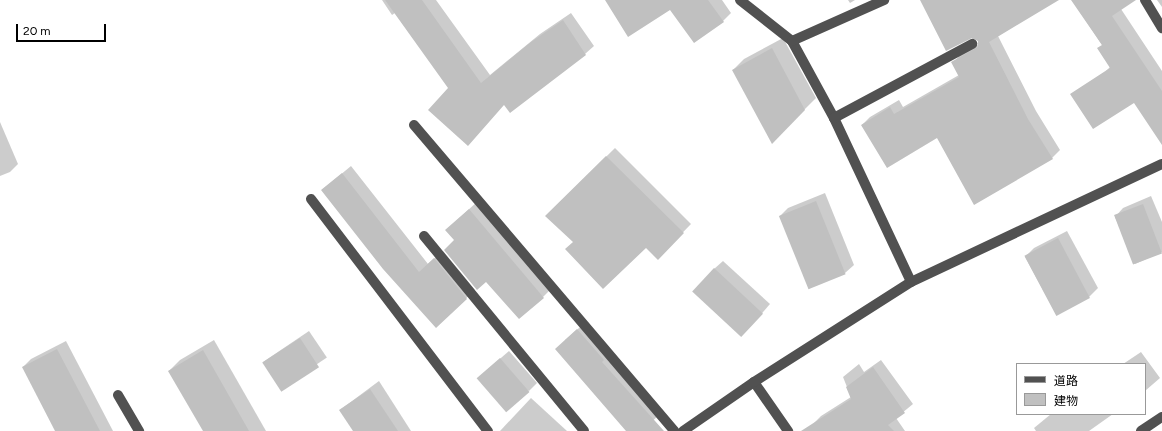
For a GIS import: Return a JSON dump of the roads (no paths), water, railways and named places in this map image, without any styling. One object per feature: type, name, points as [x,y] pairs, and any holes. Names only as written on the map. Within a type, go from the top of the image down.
[{"type":"street","points":[[740,0],[792,41],[834,118],[911,282]]},
{"type":"street","points":[[792,41],[884,0]]},
{"type":"street","points":[[1145,0],[1162,28]]},
{"type":"street","points":[[834,118],[972,44]]},
{"type":"street","points":[[414,125],[674,431]]},
{"type":"street","points":[[683,431],[754,382],[911,282],[1162,164]]},
{"type":"street","points":[[311,199],[488,431]]},
{"type":"street","points":[[424,236],[584,431]]},
{"type":"street","points":[[754,382],[788,431]]},
{"type":"street","points":[[118,395],[139,431]]},
{"type":"street","points":[[1141,431],[1162,417]]}]
